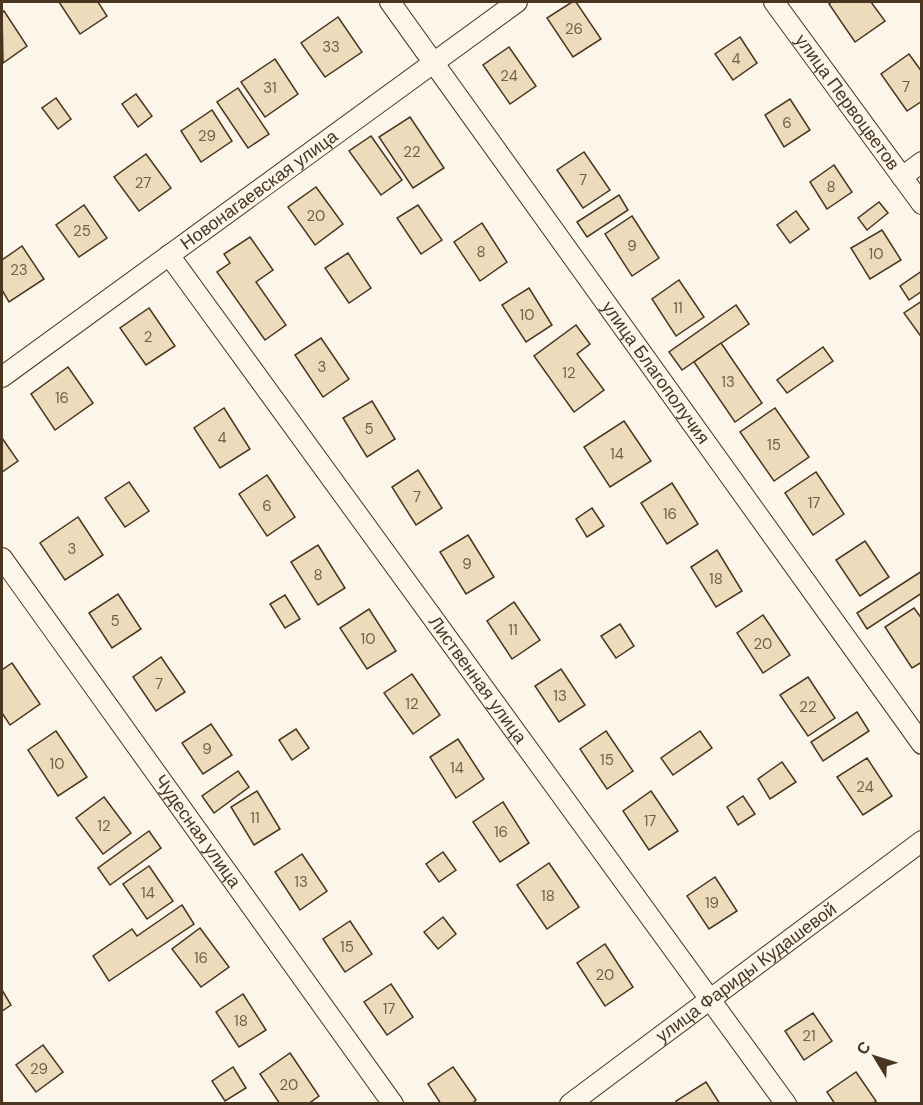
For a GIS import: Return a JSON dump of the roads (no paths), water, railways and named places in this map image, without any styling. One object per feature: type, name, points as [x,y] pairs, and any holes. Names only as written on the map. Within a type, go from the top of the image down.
[{"type":"street","name":"улица Благополучия","points":[[390,2],[921,744]]},
{"type":"street","name":"Новонагаевская улица","points":[[2,377],[517,2]]},
{"type":"street","name":"улица Первоцветов","points":[[774,2],[921,204]]},
{"type":"street","points":[[902,177],[921,162]]},
{"type":"street","name":"Лиственная улица","points":[[169,255],[786,1104]]},
{"type":"street","name":"Чудесная улица","points":[[2,558],[393,1104]]},
{"type":"street","name":"улица Фариды Кудашевой","points":[[570,1104],[921,841]]}]
